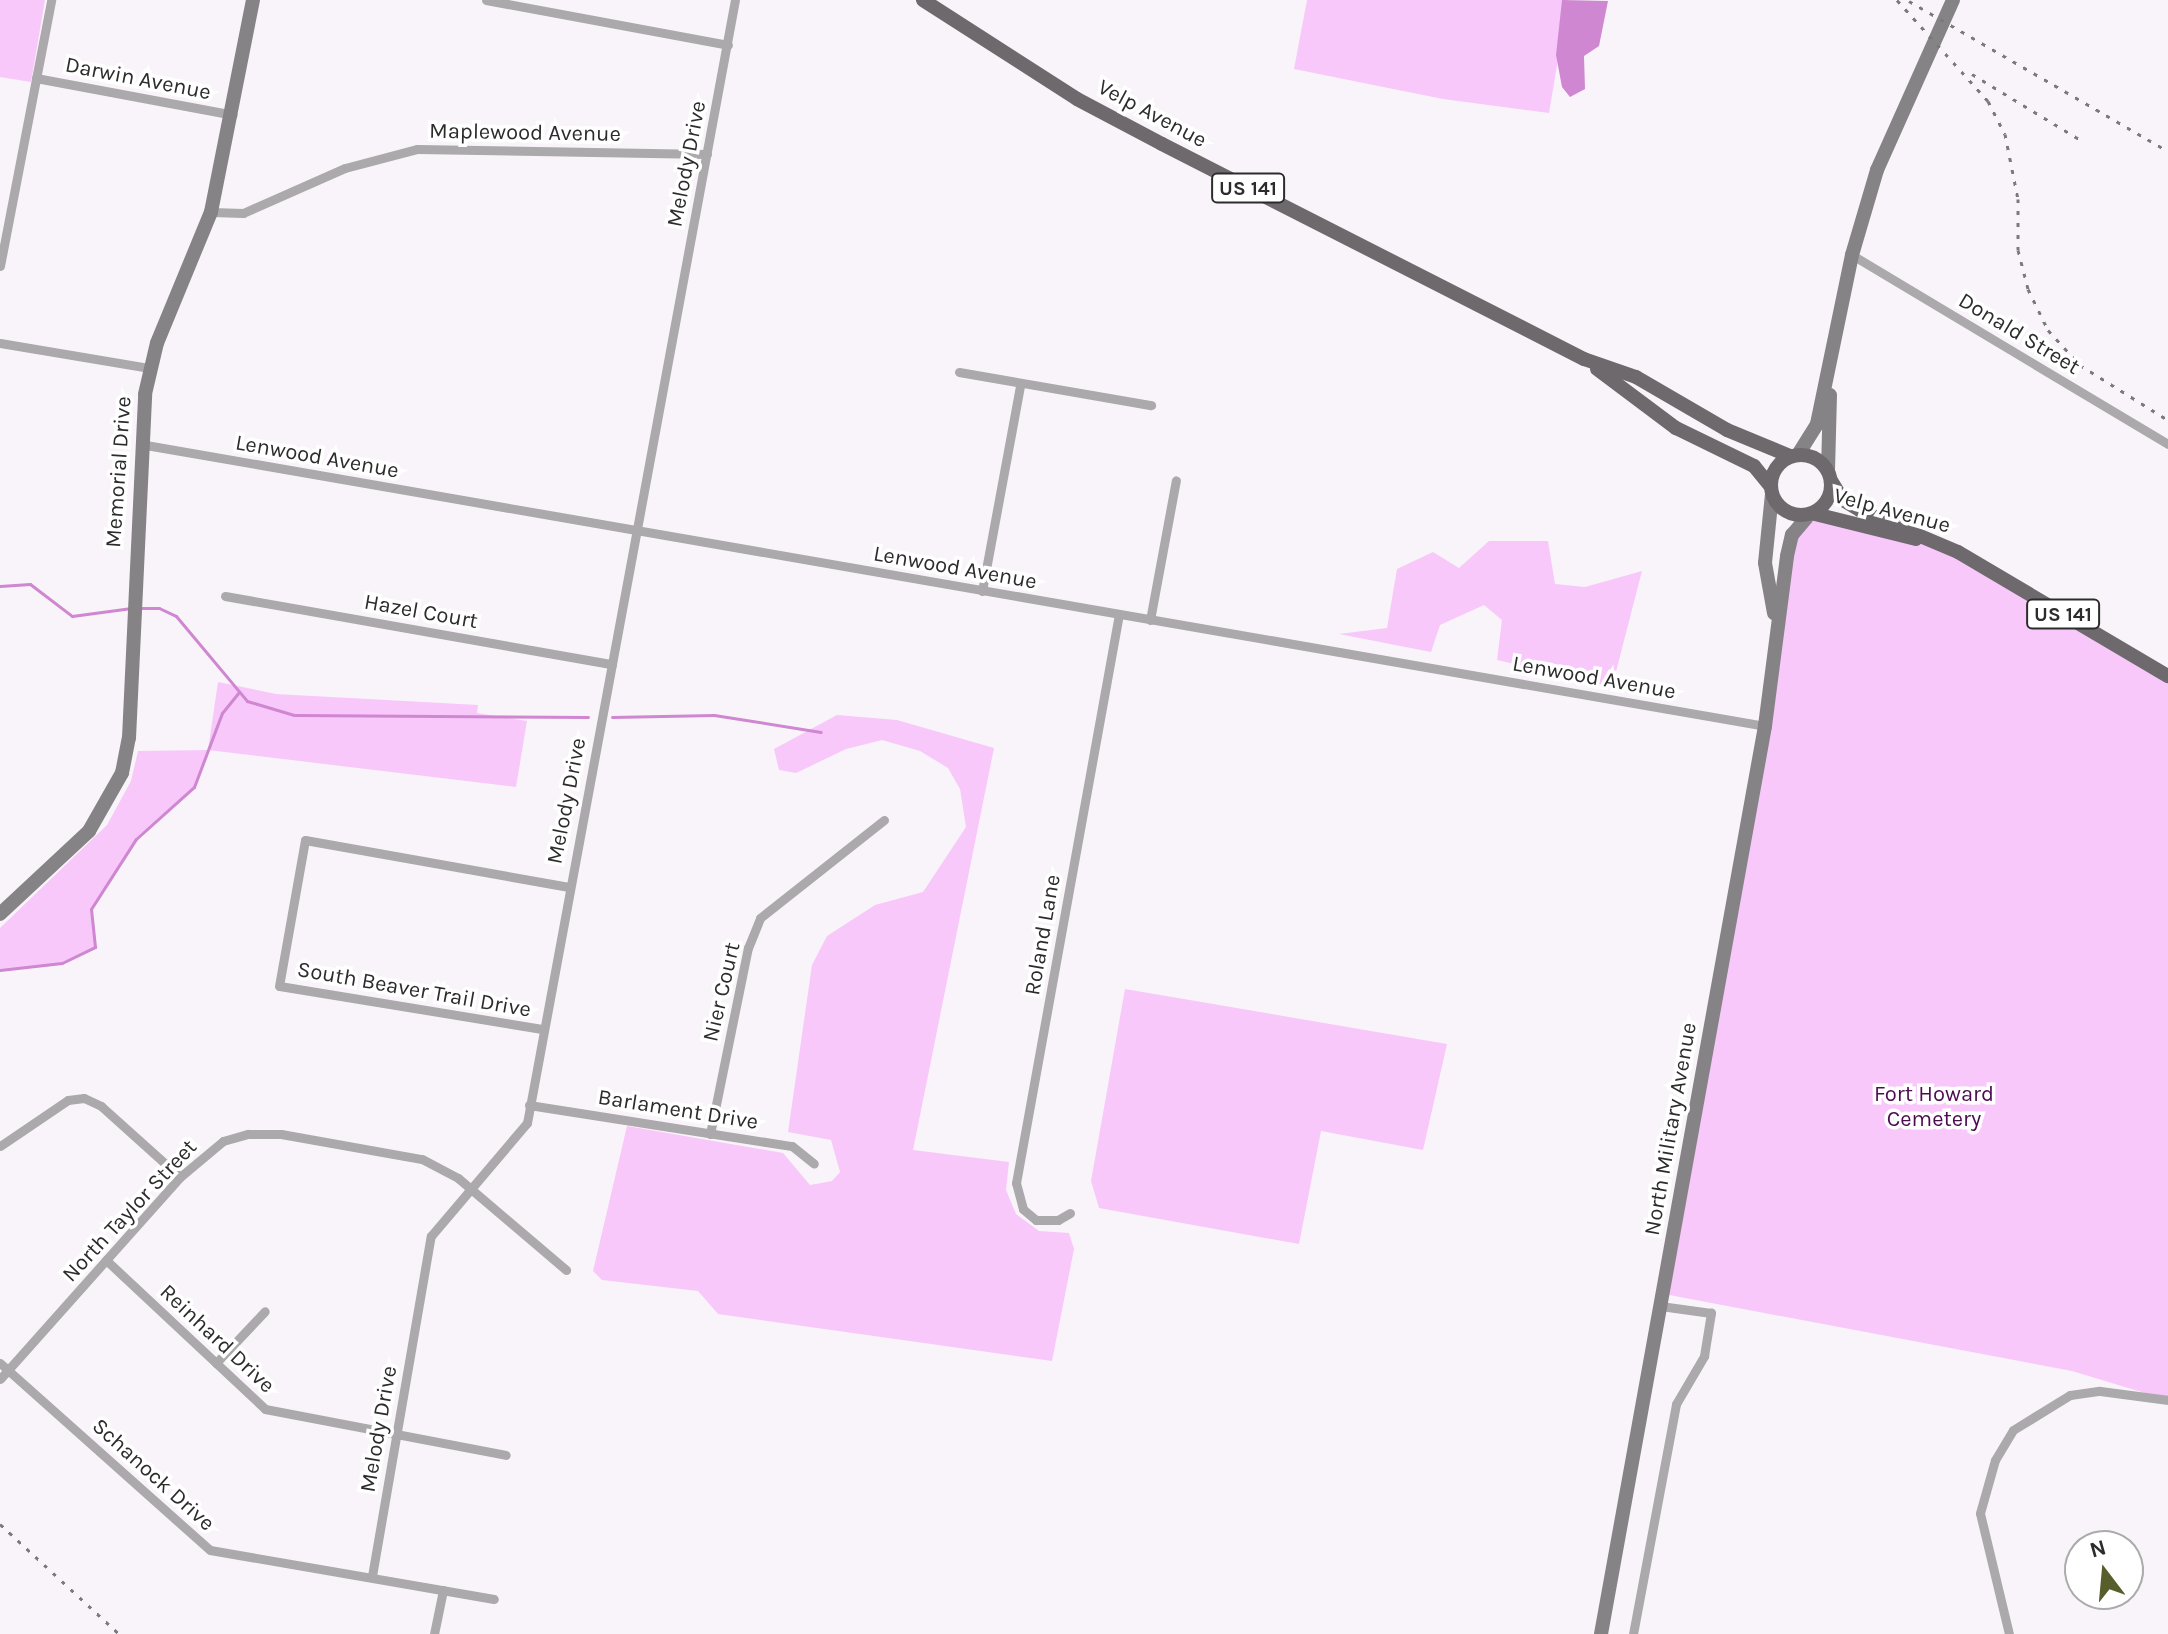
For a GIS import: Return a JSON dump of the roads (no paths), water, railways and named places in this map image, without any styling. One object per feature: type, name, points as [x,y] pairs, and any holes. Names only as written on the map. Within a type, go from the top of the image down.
[{"type":"main road","name":"Velp Avenue","points":[[923,0],[1088,105],[1584,359],[1636,377],[1727,430],[1795,454]]},
{"type":"main road","name":"Velp Avenue","points":[[1584,359],[1676,428],[1754,466],[1771,490]]},
{"type":"main road","points":[[1795,454],[1830,476],[1811,515],[1784,511],[1771,490],[1778,466],[1795,454]]},
{"type":"main road","name":"Velp Avenue","points":[[1830,476],[1843,500],[1861,511],[1958,552],[2168,676]]},
{"type":"main road","name":"Velp Avenue","points":[[1811,515],[1958,552]]},
{"type":"street","points":[[0,266],[51,0]]},
{"type":"street","name":"Memorial Drive","points":[[0,914],[89,831],[118,785],[128,745],[140,444],[150,368],[211,212],[233,115],[253,0]]},
{"type":"street","points":[[486,0],[728,45]]},
{"type":"street","name":"Melody Drive","points":[[372,1576],[431,1236],[469,1188],[520,1136],[529,1105],[735,0]]},
{"type":"street","points":[[1795,454],[1817,424],[1852,255],[1879,164],[1953,0]]},
{"type":"street","name":"Darwin Avenue","points":[[36,78],[233,115]]},
{"type":"street","name":"Maplewood Avenue","points":[[211,212],[243,213],[345,168],[417,149],[707,154]]},
{"type":"street","name":"Donald Street","points":[[1852,255],[2168,444]]},
{"type":"street","points":[[0,343],[150,368]]},
{"type":"street","points":[[1830,476],[1831,362]]},
{"type":"street","points":[[959,372],[1020,385],[1151,405]]},
{"type":"street","points":[[982,591],[1020,385]]},
{"type":"street","name":"Lenwood Avenue","points":[[140,444],[1765,726]]},
{"type":"street","points":[[1150,620],[1176,480]]},
{"type":"street","name":"North Military Avenue","points":[[1771,490],[1765,563],[1777,629]]},
{"type":"street","name":"North Military Avenue","points":[[1601,1634],[1765,726],[1792,535],[1811,515]]},
{"type":"street","name":"Hazel Court","points":[[225,596],[612,664]]},
{"type":"street","name":"Roland Lane","points":[[1070,1213],[1058,1220],[1036,1220],[1023,1209],[1016,1183],[1119,614]]},
{"type":"street","name":"Nier Court","points":[[710,1134],[748,948],[760,918],[884,820]]},
{"type":"street","name":"South Beaver Trail Drive","points":[[542,1029],[279,986],[305,840],[569,887]]},
{"type":"street","points":[[0,1146],[68,1100],[84,1098],[101,1106],[180,1177]]},
{"type":"street","name":"Barlament Drive","points":[[529,1105],[797,1147],[814,1164]]},
{"type":"street","name":"North Taylor Street","points":[[0,1379],[180,1177],[223,1141],[262,1133],[422,1159],[469,1188],[566,1270]]},
{"type":"street","name":"Reinhard Drive","points":[[106,1260],[265,1409],[506,1455]]},
{"type":"street","points":[[1633,1634],[1676,1404],[1704,1356],[1711,1313],[1660,1306]]},
{"type":"street","points":[[216,1363],[265,1311]]},
{"type":"street","name":"Schanock Drive","points":[[0,1363],[210,1550],[494,1599]]},
{"type":"street","points":[[2009,1634],[1980,1513],[1984,1488],[2013,1430],[2070,1395],[2100,1391],[2168,1400]]},
{"type":"street","points":[[434,1634],[443,1590]]},
{"type":"waterway","points":[[0,586],[30,584],[72,616],[131,608]]},
{"type":"waterway","points":[[139,608],[159,608],[176,616],[247,701],[294,715],[588,717]]},
{"type":"waterway","points":[[0,970],[62,963],[95,947],[91,909],[136,839],[194,787],[222,713],[239,692]]},
{"type":"waterway","points":[[612,717],[714,715],[821,732]]},
{"type":"railway","points":[[1897,0],[1988,101],[2005,134],[2018,199],[2018,250],[2028,289],[2048,330],[2080,365],[2168,420]]},
{"type":"railway","points":[[1909,1],[2168,151]]},
{"type":"railway","points":[[1972,74],[2084,142]]},
{"type":"railway","points":[[0,1524],[119,1634]]},
{"type":"park label","name":"Fort Howard Cemetery","points":[[1934,1106]]}]
